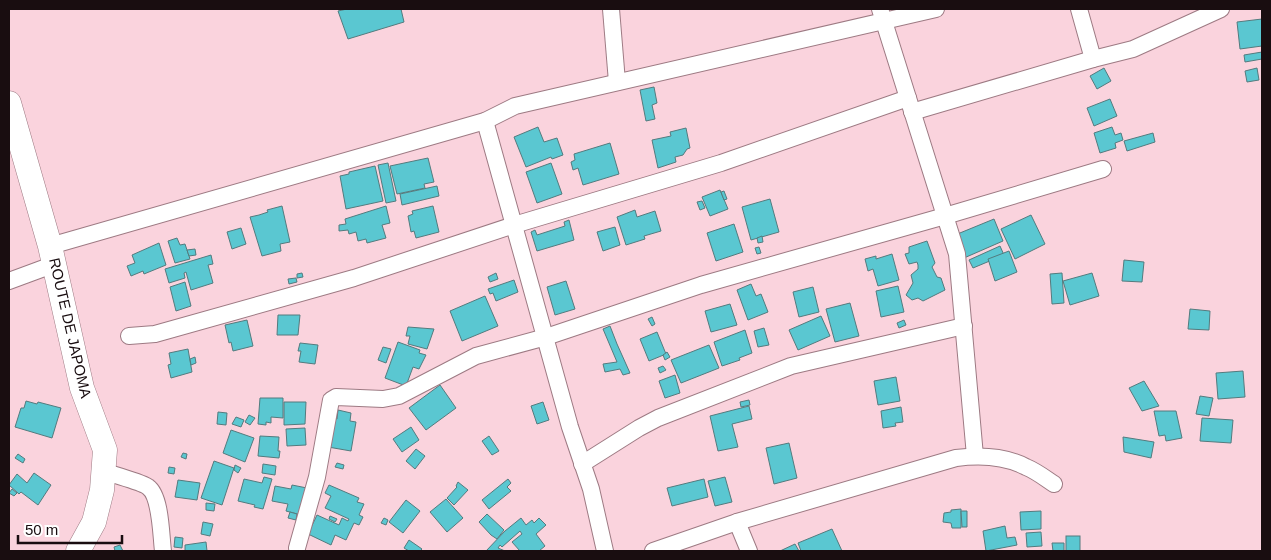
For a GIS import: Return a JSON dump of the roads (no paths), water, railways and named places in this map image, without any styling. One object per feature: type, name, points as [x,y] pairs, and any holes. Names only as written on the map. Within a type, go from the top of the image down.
[{"type":"street","points":[[611,9],[616,82]]},
{"type":"street","points":[[9,281],[52,255],[485,121],[515,106],[882,15],[936,9]]},
{"type":"street","points":[[1080,9],[1093,59]]},
{"type":"street","points":[[129,336],[155,334],[354,278],[514,225],[910,105],[1132,49],[1221,9]]},
{"type":"street","points":[[882,15],[957,254],[975,456]]},
{"type":"street","name":"ROUTE DE JAPOMA","points":[[9,103],[14,139],[52,255],[82,388],[105,450],[102,490],[94,522],[78,551]]},
{"type":"street","points":[[485,121],[570,427],[591,489],[605,551]]},
{"type":"street","points":[[297,548],[317,477],[331,400],[341,396],[383,399],[399,396],[476,356],[546,336],[701,285],[1103,169]]},
{"type":"street","points":[[582,464],[658,418],[791,366],[964,326]]},
{"type":"street","points":[[653,551],[737,522],[956,458],[975,456],[1005,459],[1026,466],[1054,484]]},
{"type":"street","points":[[104,472],[148,487],[154,495],[158,505],[163,551]]},
{"type":"street","points":[[737,522],[749,551]]}]
